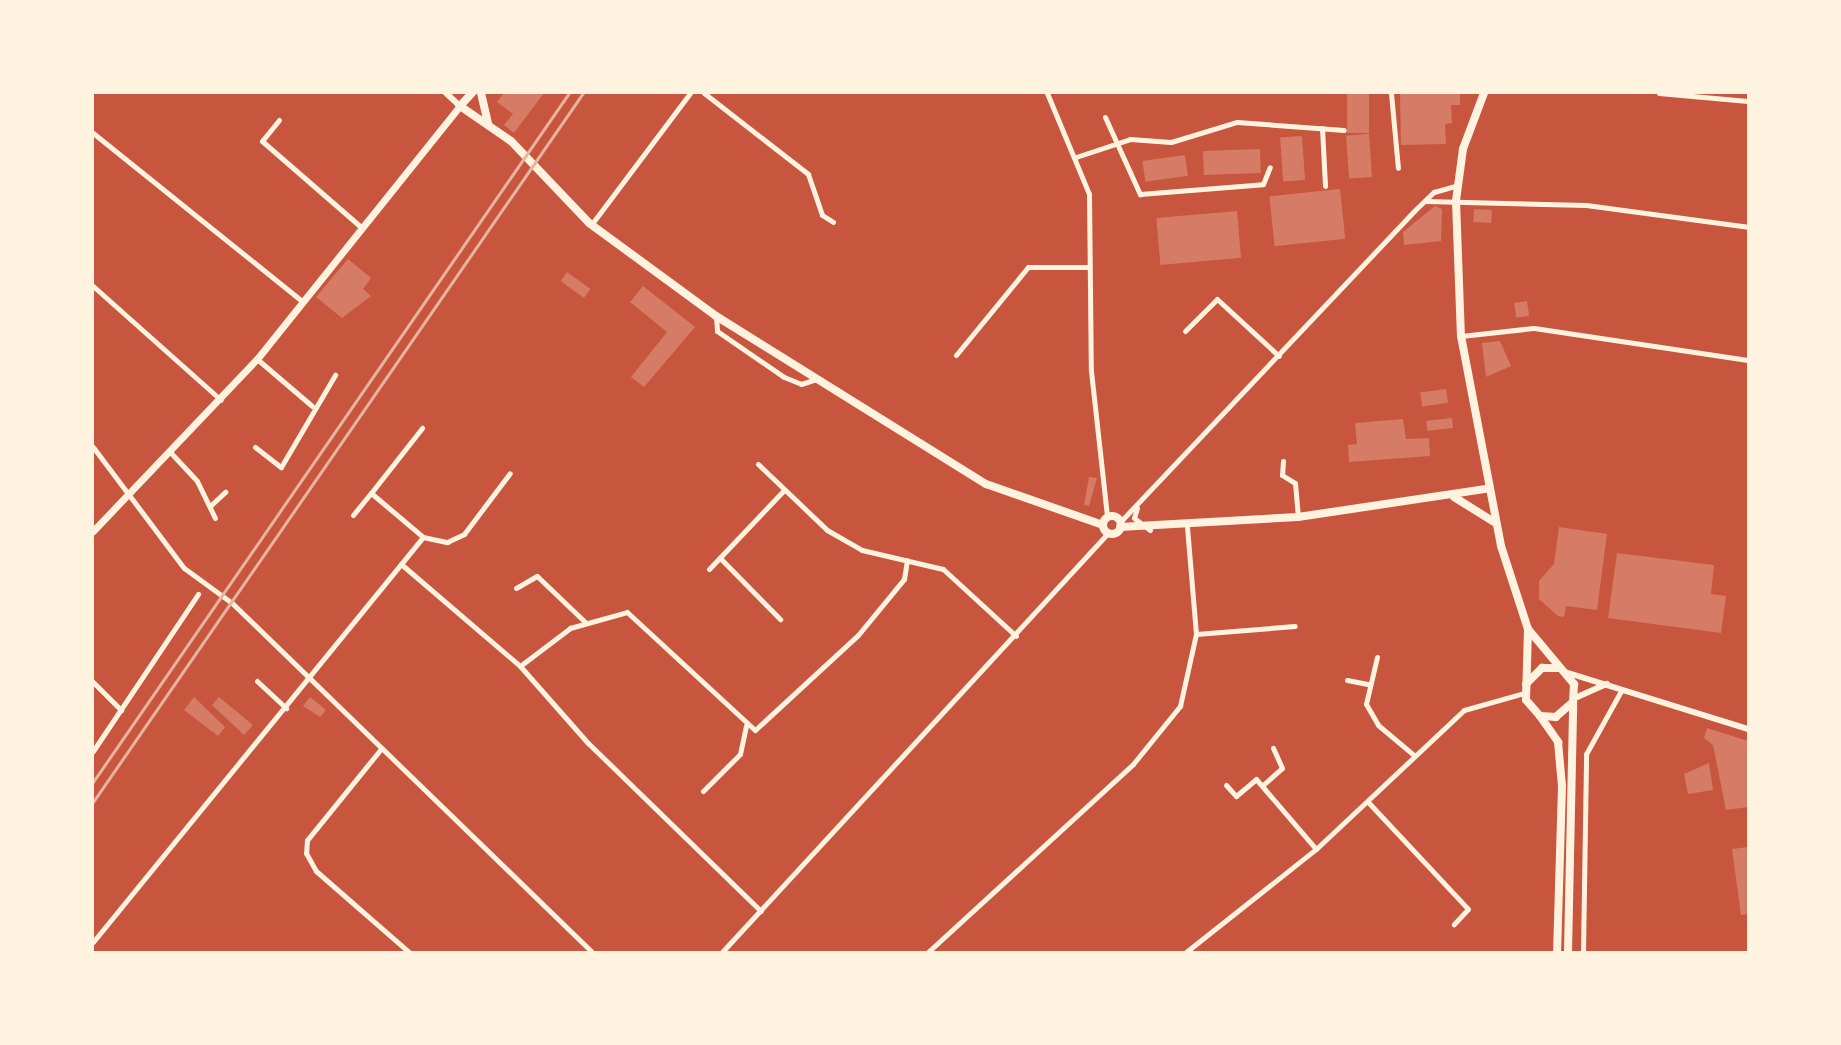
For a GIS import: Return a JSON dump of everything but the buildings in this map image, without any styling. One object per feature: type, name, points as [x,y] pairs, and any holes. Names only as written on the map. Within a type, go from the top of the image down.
[{"type":"main road","points":[[93,531],[171,453],[257,359],[471,93]]},
{"type":"main road","points":[[481,93],[489,126]]},
{"type":"main road","points":[[1484,93],[1469,129],[1456,201],[1461,336],[1486,489],[1528,629],[1525,689],[1558,742],[1562,786],[1557,952]]},
{"type":"main road","points":[[460,106],[511,141],[592,225],[716,316],[986,484],[1106,525],[1120,524],[1150,530],[1298,517],[1454,497],[1486,489]]},
{"type":"main road","points":[[1454,497],[1494,522]]},
{"type":"main road","points":[[1106,525],[1120,524]]},
{"type":"main road","points":[[1528,629],[1561,670],[1574,700],[1568,952]]},
{"type":"main road","points":[[1525,689],[1542,668],[1561,670]]},
{"type":"main road","points":[[1540,716],[1563,714],[1574,700]]},
{"type":"street","points":[[446,93],[460,106]]},
{"type":"street","points":[[592,225],[690,93]]},
{"type":"street","points":[[704,93],[808,174],[821,215],[832,222]]},
{"type":"street","points":[[722,952],[1016,636],[1106,525],[1087,267],[1088,194],[1076,157],[1047,93]]},
{"type":"street","points":[[1391,93],[1398,168]]},
{"type":"street","points":[[1659,93],[1748,101]]},
{"type":"street","points":[[1105,117],[1140,194],[1263,184],[1270,167]]},
{"type":"street","points":[[279,120],[262,141],[362,228]]},
{"type":"street","points":[[1076,157],[1115,144],[1171,142],[1237,122],[1343,130]]},
{"type":"street","points":[[1322,128],[1325,186]]},
{"type":"street","points":[[93,133],[303,302]]},
{"type":"street","points":[[1120,524],[1425,201],[1458,185]]},
{"type":"street","points":[[1425,201],[1586,205],[1748,227]]},
{"type":"street","points":[[956,355],[1028,267],[1087,267]]},
{"type":"street","points":[[93,286],[221,400]]},
{"type":"street","points":[[1185,331],[1217,299],[1279,356]]},
{"type":"street","points":[[716,316],[717,331],[785,377],[801,384],[818,378]]},
{"type":"street","points":[[1461,336],[1534,328],[1748,360]]},
{"type":"street","points":[[257,359],[312,406]]},
{"type":"street","points":[[255,447],[281,467],[312,406],[335,375]]},
{"type":"street","points":[[353,515],[422,428]]},
{"type":"street","points":[[93,447],[126,498],[184,568],[246,619],[310,678],[380,750],[592,952]]},
{"type":"street","points":[[171,453],[197,481],[215,518]]},
{"type":"street","points":[[1283,461],[1282,475],[1296,483],[1298,517]]},
{"type":"street","points":[[758,464],[783,491],[827,530],[862,550],[943,569],[1016,636]]},
{"type":"street","points":[[371,493],[423,537],[447,542],[464,534],[510,473]]},
{"type":"street","points":[[709,569],[783,491]]},
{"type":"street","points":[[209,506],[225,492]]},
{"type":"street","points":[[1140,502],[1134,518],[1150,530]]},
{"type":"street","points":[[928,952],[1161,734],[1188,687],[1196,634],[1187,526]]},
{"type":"street","points":[[93,942],[423,537]]},
{"type":"street","points":[[720,558],[780,619]]},
{"type":"street","points":[[520,667],[586,622],[618,612],[634,616],[746,726],[758,729],[858,635],[904,579],[907,560]]},
{"type":"street","points":[[401,564],[520,667],[588,743],[761,911]]},
{"type":"street","points":[[516,588],[537,576],[586,622]]},
{"type":"street","points":[[93,751],[198,594]]},
{"type":"street","points":[[1196,634],[1295,626]]},
{"type":"street","points":[[1377,657],[1368,684],[1366,704],[1378,725],[1415,756]]},
{"type":"street","points":[[1561,670],[1623,687],[1748,729]]},
{"type":"street","points":[[1347,680],[1368,684]]},
{"type":"street","points":[[257,681],[286,708]]},
{"type":"street","points":[[93,682],[121,710]]},
{"type":"street","points":[[1574,700],[1609,683]]},
{"type":"street","points":[[1583,952],[1586,754],[1623,687]]},
{"type":"street","points":[[1186,952],[1316,849],[1472,705],[1525,689]]},
{"type":"street","points":[[704,791],[740,754],[746,726]]},
{"type":"street","points":[[1263,785],[1282,768],[1273,748]]},
{"type":"street","points":[[380,750],[307,840],[306,853],[316,871],[409,952]]},
{"type":"street","points":[[1226,785],[1236,796],[1256,779],[1316,849]]},
{"type":"street","points":[[1368,802],[1468,909],[1454,925]]},
{"type":"railway","points":[[93,782],[569,93]]},
{"type":"railway","points":[[93,802],[583,93]]}]
